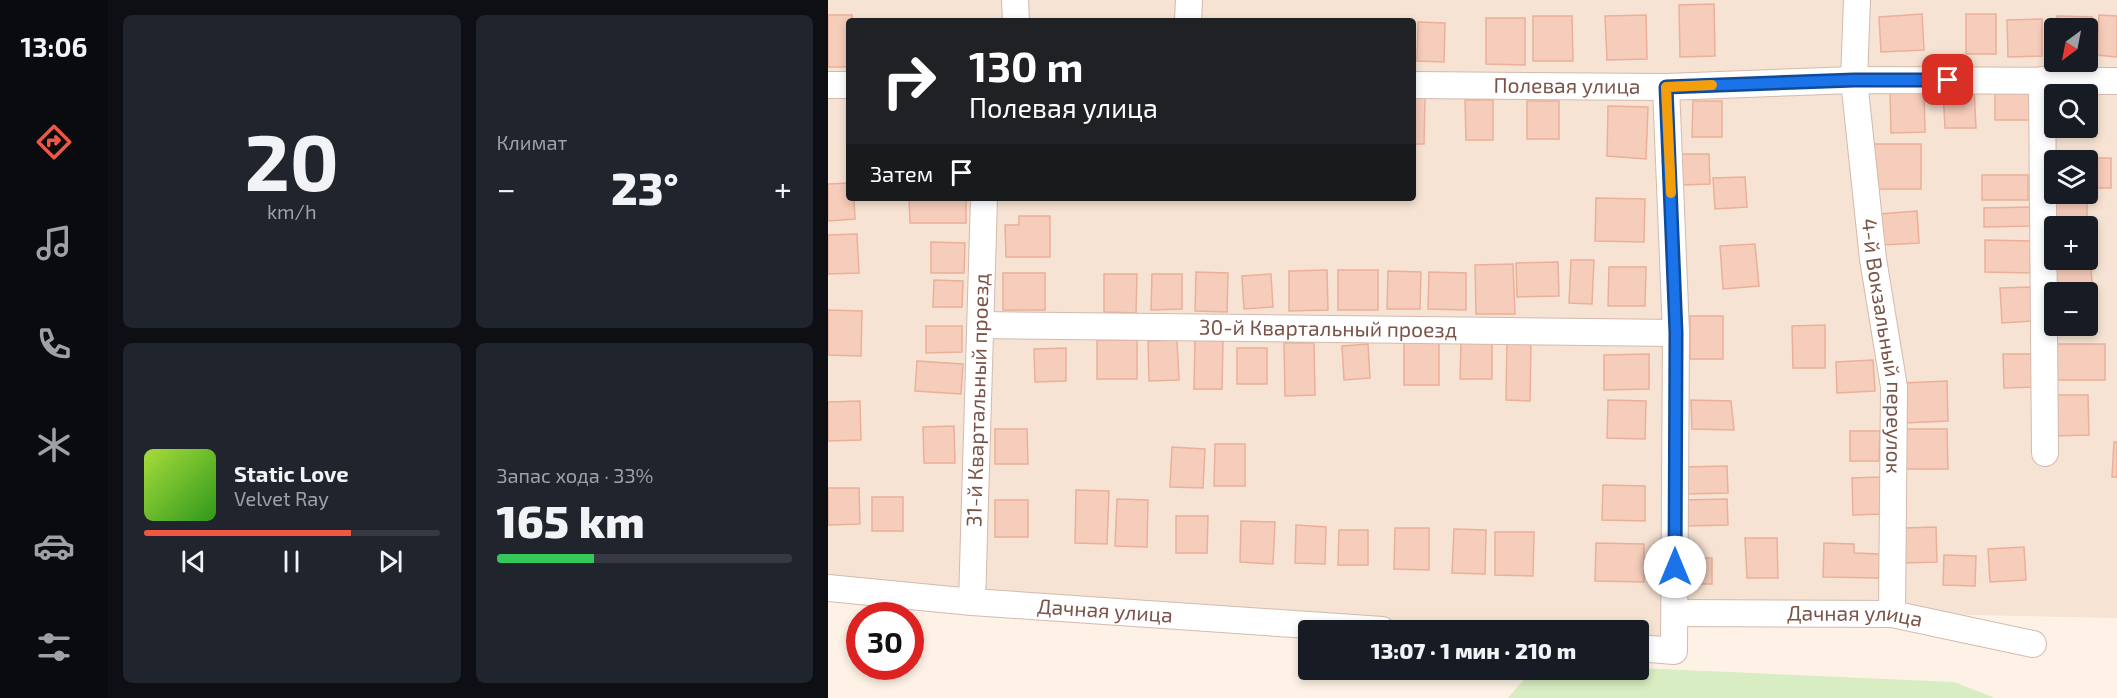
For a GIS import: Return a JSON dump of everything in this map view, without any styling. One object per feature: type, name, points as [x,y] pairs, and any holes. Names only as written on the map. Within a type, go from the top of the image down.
[{"type":"street","points":[[1015,0],[1016,18]]},
{"type":"street","points":[[1188,18],[1189,0]]},
{"type":"street","name":"4-й Вокзальный переулок","points":[[1857,0],[1854,80],[1873,259],[1894,387],[1892,614]]},
{"type":"street","name":"Полевая улица","points":[[1416,85],[1666,87],[1854,80],[2117,81]]},
{"type":"street","points":[[2042,80],[2045,453]]},
{"type":"street","points":[[828,85],[846,85]]},
{"type":"street","points":[[1649,649],[1674,651],[1676,333],[1666,87]]},
{"type":"street","name":"31-й Квартальный проезд","points":[[972,602],[984,201]]},
{"type":"street","name":"30-й Квартальный проезд","points":[[982,325],[1676,333]]},
{"type":"street","name":"Дачная улица","points":[[828,588],[972,602],[1298,624]]},
{"type":"street","name":"Дачная улица","points":[[1675,613],[1892,614],[2033,644]]},
{"type":"shaded area","points":[[828,0],[2117,0],[2117,618],[1673,609],[1672,647],[1649,646],[1649,620],[1342,620],[828,577]]},
{"type":"green space","points":[[1649,668],[1954,682],[1995,698],[1508,698],[1524,680],[1649,680]]},
{"type":"building","points":[[1714,4],[1715,56],[1680,57],[1679,5]]},
{"type":"building","points":[[1922,14],[1924,50],[1881,52],[1879,17]]},
{"type":"building","points":[[1966,14],[1996,14],[1996,54],[1966,54]]},
{"type":"building","points":[[828,15],[852,15],[852,18],[846,18],[846,67],[828,67]]},
{"type":"building","points":[[1646,15],[1647,59],[1607,60],[1605,16]]},
{"type":"building","points":[[2099,15],[2117,16],[2117,57],[2098,55]]},
{"type":"building","points":[[1533,16],[1572,16],[1573,61],[1533,61]]},
{"type":"building","points":[[2057,16],[2092,17],[2092,18],[2057,18]]},
{"type":"building","points":[[1486,18],[1525,18],[1525,65],[1486,64]]},
{"type":"building","points":[[2042,19],[2042,56],[2008,57],[2007,20]]},
{"type":"building","points":[[1418,22],[1445,23],[1444,62],[1417,61]]},
{"type":"building","points":[[1974,88],[1976,128],[1945,128],[1943,89]]},
{"type":"building","points":[[1924,89],[1925,132],[1891,133],[1890,90]]},
{"type":"building","points":[[1995,89],[2030,89],[2030,120],[1995,120]]},
{"type":"building","points":[[1416,97],[1425,97],[1424,144],[1416,144]]},
{"type":"building","points":[[1465,100],[1493,100],[1493,140],[1466,140]]},
{"type":"building","points":[[1527,101],[1559,101],[1559,139],[1527,139]]},
{"type":"building","points":[[1693,101],[1722,101],[1722,137],[1692,137]]},
{"type":"building","points":[[1608,106],[1648,107],[1646,159],[1607,156]]},
{"type":"building","points":[[1871,144],[1921,144],[1921,189],[1871,189]]},
{"type":"building","points":[[1680,154],[1709,154],[1710,184],[1682,185]]},
{"type":"building","points":[[2098,158],[2111,158],[2111,188],[2098,188]]},
{"type":"building","points":[[1982,175],[2028,175],[2028,200],[1982,200]]},
{"type":"building","points":[[1745,177],[1747,207],[1715,209],[1713,178]]},
{"type":"building","points":[[846,183],[846,201],[854,201],[855,219],[828,221],[828,184]]},
{"type":"building","points":[[1596,198],[1645,199],[1644,242],[1595,241]]},
{"type":"building","points":[[909,201],[966,201],[966,223],[910,223]]},
{"type":"building","points":[[2053,204],[2087,204],[2087,216],[2054,216]]},
{"type":"building","points":[[2030,207],[2030,226],[1984,227],[1984,208]]},
{"type":"building","points":[[1917,211],[1919,243],[1881,245],[1879,214]]},
{"type":"building","points":[[1019,216],[1050,216],[1050,257],[1006,257],[1005,225],[1019,225]]},
{"type":"building","points":[[857,234],[859,273],[828,274],[828,235]]},
{"type":"building","points":[[1985,240],[2031,241],[2030,273],[1985,272]]},
{"type":"building","points":[[931,242],[965,243],[964,273],[931,273]]},
{"type":"building","points":[[1755,244],[1759,286],[1723,289],[1720,246]]},
{"type":"building","points":[[1571,260],[1594,260],[1592,304],[1569,303]]},
{"type":"building","points":[[1558,262],[1559,296],[1517,297],[1516,263]]},
{"type":"building","points":[[1513,264],[1515,314],[1476,314],[1475,265]]},
{"type":"building","points":[[1609,267],[1646,267],[1645,306],[1608,306]]},
{"type":"building","points":[[1327,270],[1328,310],[1289,311],[1289,271]]},
{"type":"building","points":[[1338,270],[1378,270],[1378,310],[1338,310]]},
{"type":"building","points":[[2055,270],[2091,270],[2092,282],[2055,282]]},
{"type":"building","points":[[1388,271],[1421,272],[1420,309],[1387,309]]},
{"type":"building","points":[[1196,272],[1228,273],[1227,312],[1195,311]]},
{"type":"building","points":[[1429,272],[1466,273],[1466,310],[1428,309]]},
{"type":"building","points":[[1003,273],[1045,273],[1045,310],[1003,310]]},
{"type":"building","points":[[1104,274],[1137,274],[1136,313],[1104,312]]},
{"type":"building","points":[[1152,274],[1182,274],[1182,309],[1151,310]]},
{"type":"building","points":[[1271,274],[1273,307],[1244,309],[1242,276]]},
{"type":"building","points":[[934,280],[963,281],[962,307],[933,307]]},
{"type":"building","points":[[2031,287],[2033,321],[2002,323],[2000,288]]},
{"type":"building","points":[[828,310],[862,311],[861,356],[828,355]]},
{"type":"building","points":[[1690,316],[1723,316],[1723,359],[1690,359]]},
{"type":"building","points":[[1825,325],[1825,368],[1793,368],[1792,326]]},
{"type":"building","points":[[926,326],[962,326],[962,352],[926,353]]},
{"type":"building","points":[[1507,339],[1531,339],[1530,401],[1506,400]]},
{"type":"building","points":[[1097,340],[1137,340],[1137,379],[1097,379]]},
{"type":"building","points":[[1177,340],[1179,380],[1149,381],[1148,341]]},
{"type":"building","points":[[1195,340],[1223,341],[1222,389],[1194,389]]},
{"type":"building","points":[[1404,342],[1439,342],[1439,385],[1404,385]]},
{"type":"building","points":[[1461,342],[1492,343],[1492,379],[1460,379]]},
{"type":"building","points":[[1284,343],[1314,343],[1315,395],[1285,396]]},
{"type":"building","points":[[1368,344],[1370,378],[1344,380],[1342,346]]},
{"type":"building","points":[[2054,344],[2105,344],[2105,380],[2054,380]]},
{"type":"building","points":[[1066,348],[1066,381],[1035,382],[1034,349]]},
{"type":"building","points":[[1237,348],[1267,348],[1267,384],[1237,384]]},
{"type":"building","points":[[1649,354],[1649,389],[1604,390],[1604,355]]},
{"type":"building","points":[[2003,354],[2034,354],[2035,387],[2004,388]]},
{"type":"building","points":[[1873,360],[1875,391],[1837,393],[1836,362]]},
{"type":"building","points":[[917,361],[963,364],[961,394],[915,391]]},
{"type":"building","points":[[1947,381],[1948,421],[1905,423],[1903,383]]},
{"type":"building","points":[[2052,395],[2088,395],[2089,435],[2053,436]]},
{"type":"building","points":[[1608,400],[1646,401],[1645,439],[1607,438]]},
{"type":"building","points":[[1691,400],[1731,401],[1734,430],[1692,429]]},
{"type":"building","points":[[860,401],[861,440],[828,441],[828,402]]},
{"type":"building","points":[[954,426],[955,463],[924,463],[923,427]]},
{"type":"building","points":[[995,429],[1027,429],[1028,464],[995,464]]},
{"type":"building","points":[[1904,429],[1947,429],[1948,469],[1904,469]]},
{"type":"building","points":[[1850,431],[1880,431],[1879,461],[1850,461]]},
{"type":"building","points":[[2114,442],[2117,442],[2117,477],[2112,477]]},
{"type":"building","points":[[1215,444],[1245,444],[1245,486],[1214,486]]},
{"type":"building","points":[[1172,447],[1205,449],[1203,488],[1170,487]]},
{"type":"building","points":[[1727,466],[1728,493],[1685,494],[1684,467]]},
{"type":"building","points":[[1882,477],[1883,514],[1853,515],[1852,478]]},
{"type":"building","points":[[1603,485],[1645,486],[1645,521],[1602,520]]},
{"type":"building","points":[[828,488],[859,488],[860,524],[828,525]]},
{"type":"building","points":[[1076,490],[1109,491],[1107,544],[1075,543]]},
{"type":"building","points":[[872,497],[903,497],[903,531],[872,531]]},
{"type":"building","points":[[1117,499],[1148,500],[1147,547],[1115,546]]},
{"type":"building","points":[[1727,499],[1728,525],[1684,526],[1683,500]]},
{"type":"building","points":[[995,500],[1028,500],[1028,537],[995,537]]},
{"type":"building","points":[[1176,516],[1208,516],[1207,553],[1176,553]]},
{"type":"building","points":[[1241,521],[1275,522],[1273,564],[1240,562]]},
{"type":"building","points":[[1296,525],[1326,527],[1325,564],[1295,563]]},
{"type":"building","points":[[1936,527],[1937,562],[1904,563],[1903,528]]},
{"type":"building","points":[[1395,528],[1429,528],[1429,570],[1394,569]]},
{"type":"building","points":[[1454,529],[1486,530],[1485,574],[1452,573]]},
{"type":"building","points":[[1339,530],[1368,530],[1368,565],[1338,565]]},
{"type":"building","points":[[1495,532],[1534,532],[1533,576],[1495,575]]},
{"type":"building","points":[[1745,538],[1777,538],[1778,578],[1747,578]]},
{"type":"building","points":[[1596,543],[1644,544],[1644,582],[1595,581]]},
{"type":"building","points":[[1824,543],[1854,544],[1854,553],[1880,554],[1879,578],[1823,577]]},
{"type":"building","points":[[2024,547],[2026,580],[1990,582],[1988,549]]},
{"type":"building","points":[[1944,555],[1976,556],[1975,586],[1943,585]]},
{"type":"building","points":[[1681,558],[1712,558],[1712,584],[1681,584]]},
{"type":"slow traffic","points":[[1671,193],[1666,87],[1712,85]]},
{"type":"route","points":[[1675,567],[1676,333],[1666,87],[1854,80],[1948,80]]}]
